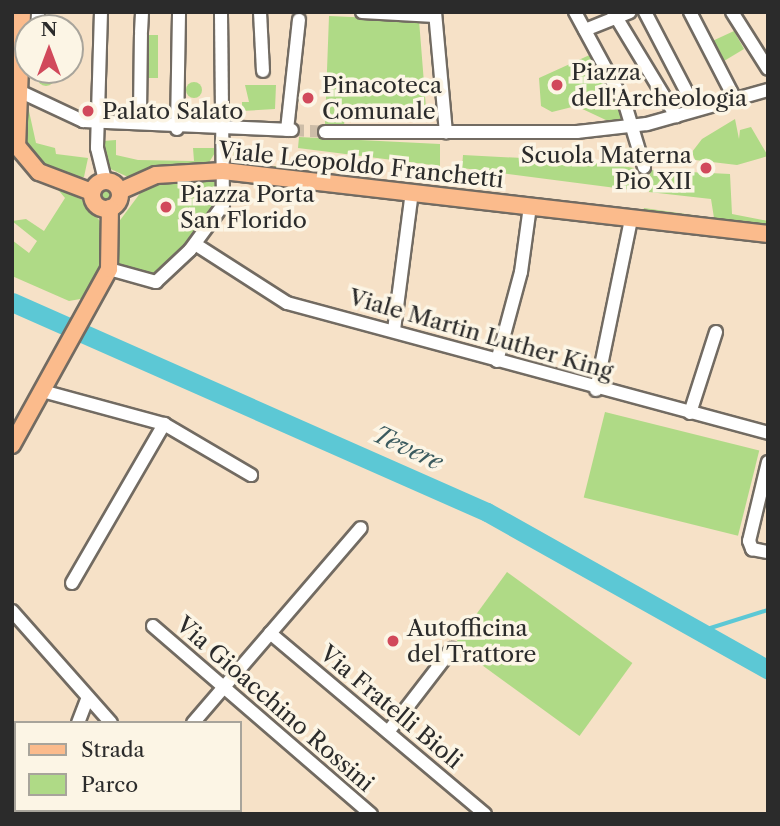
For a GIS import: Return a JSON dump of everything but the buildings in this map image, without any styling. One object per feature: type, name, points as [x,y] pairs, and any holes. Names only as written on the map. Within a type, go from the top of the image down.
[{"type":"main road","points":[[20,84],[21,152],[39,173],[92,192]]},
{"type":"main road","name":"Viale Leopoldo Franchetti","points":[[120,191],[156,176],[223,171],[768,234]]},
{"type":"main road","points":[[12,445],[46,392],[109,269],[110,208],[120,191],[105,181],[92,192]]},
{"type":"main road","points":[[92,192],[96,205],[110,208]]},
{"type":"street","points":[[101,12],[97,121],[105,181]]},
{"type":"street","points":[[139,118],[142,12]]},
{"type":"street","points":[[177,129],[179,12]]},
{"type":"street","points":[[109,269],[156,282],[195,244],[223,205],[221,12]]},
{"type":"street","points":[[260,12],[263,71]]},
{"type":"street","points":[[362,12],[435,14],[446,133]]},
{"type":"street","points":[[575,12],[634,125],[644,167]]},
{"type":"street","points":[[584,32],[615,15],[630,12]]},
{"type":"street","points":[[645,12],[660,46],[696,110]]},
{"type":"street","points":[[690,12],[735,99]]},
{"type":"street","points":[[732,12],[768,69]]},
{"type":"street","points":[[615,15],[677,116]]},
{"type":"street","points":[[19,91],[65,116],[97,121],[139,118],[177,129],[289,130],[299,20]]},
{"type":"street","points":[[641,55],[660,46]]},
{"type":"street","points":[[324,132],[446,133],[634,125],[677,116],[768,90]]},
{"type":"street","points":[[394,330],[412,192]]},
{"type":"street","points":[[497,361],[521,272],[530,206]]},
{"type":"street","points":[[596,390],[631,219]]},
{"type":"street","name":"Viale Martin Luther King","points":[[195,244],[287,303],[394,330],[596,390],[768,433]]},
{"type":"street","points":[[690,413],[716,332]]},
{"type":"street","points":[[46,392],[164,424],[251,475]]},
{"type":"street","points":[[72,583],[164,424]]},
{"type":"street","points":[[768,462],[749,541],[752,549],[768,552]]},
{"type":"street","points":[[195,721],[360,528]]},
{"type":"street","points":[[12,611],[87,700],[109,721]]},
{"type":"street","name":"Via Gioacchino Rossini","points":[[153,626],[371,814]]},
{"type":"street","name":"Via Fratelli Bioli","points":[[270,633],[485,814]]},
{"type":"street","points":[[388,732],[452,649]]},
{"type":"street","points":[[79,721],[87,700]]},
{"type":"green space","points":[[329,16],[419,20],[427,121],[345,118],[344,125],[325,124]]},
{"type":"green space","points":[[734,31],[744,49],[719,64],[708,43]]},
{"type":"green space","points":[[143,35],[158,35],[158,78],[143,78]]},
{"type":"green space","points":[[594,53],[622,104],[624,120],[608,121],[576,106],[552,112],[541,106],[539,78]]},
{"type":"green space","points":[[194,82],[202,90],[194,98],[186,90]]},
{"type":"green space","points":[[245,85],[276,85],[275,109],[242,111],[242,102],[249,102]]},
{"type":"green space","points":[[27,102],[36,143],[55,148],[56,154],[88,158],[84,177],[58,177],[40,168],[24,146]]},
{"type":"green space","points":[[735,119],[739,139],[740,130],[751,127],[768,156],[737,165],[695,160],[692,152],[702,139]]},
{"type":"green space","points":[[299,137],[440,144],[440,166],[298,148]]},
{"type":"green space","points":[[116,140],[116,155],[138,160],[194,161],[193,148],[218,148],[208,164],[128,177],[104,166],[103,141]]},
{"type":"green space","points":[[234,149],[252,149],[254,165],[233,162]]},
{"type":"green space","points":[[463,155],[601,162],[634,168],[633,177],[642,179],[639,191],[462,168]]},
{"type":"green space","points":[[274,166],[448,190],[448,194],[273,170]]},
{"type":"green space","points":[[650,170],[730,174],[732,214],[768,221],[768,230],[642,215],[644,208],[714,218],[711,199],[649,192]]},
{"type":"green space","points":[[216,177],[215,207],[159,275],[145,277],[113,265],[115,227],[141,192],[173,179]]},
{"type":"green space","points":[[106,185],[113,188],[116,195],[113,202],[106,205],[99,202],[96,195],[99,188]]},
{"type":"green space","points":[[55,186],[82,200],[100,221],[102,268],[86,298],[69,301],[12,276],[12,240],[29,253],[37,241],[12,221],[26,219],[44,231],[65,198]]},
{"type":"green space","points":[[605,412],[759,450],[738,536],[584,497]]},
{"type":"green space","points":[[507,572],[632,663],[579,736],[454,645]]},
{"type":"waterway","name":"Tevere","points":[[12,302],[487,512],[768,670]]},
{"type":"waterway","points":[[701,631],[768,610]]},
{"type":"tunnel","points":[[292,130],[325,132]]},
{"type":"place","name":"Piazza dell'Archeologia","points":[[557,85]]},
{"type":"place","name":"Pinacoteca Comunale","points":[[308,98]]},
{"type":"place","name":"Palato Salato","points":[[88,111]]},
{"type":"place","name":"Scuola Materna Pio XII","points":[[706,168]]},
{"type":"place","name":"Piazza Porta San Florido","points":[[166,207]]},
{"type":"place","name":"Autofficina del Trattore","points":[[393,641]]}]
